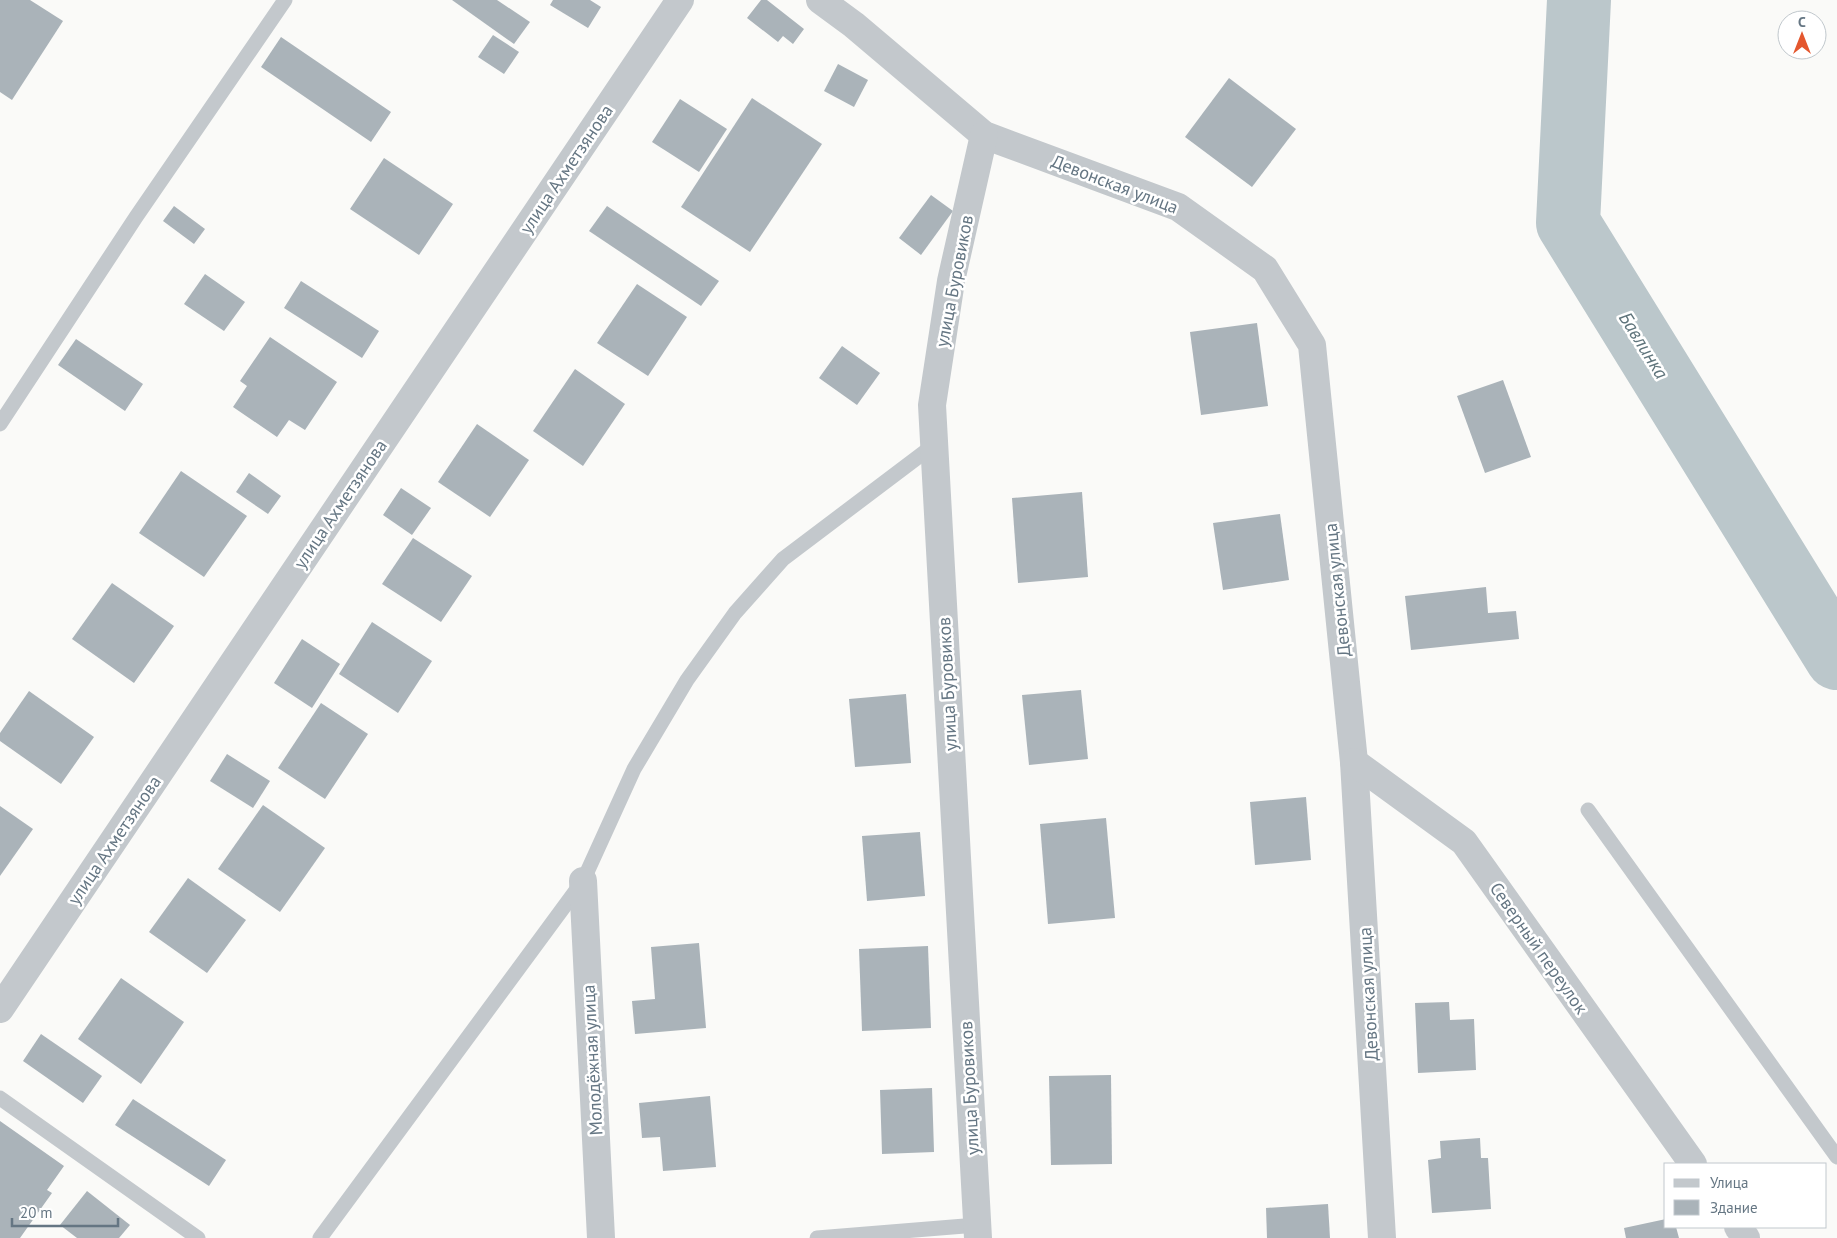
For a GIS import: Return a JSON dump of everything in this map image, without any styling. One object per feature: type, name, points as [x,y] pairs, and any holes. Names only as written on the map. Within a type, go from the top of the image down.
[{"type":"street","name":"улица Ахметзянова","points":[[0,1009],[680,0]]},
{"type":"street","name":"Девонская улица","points":[[820,0],[854,25],[984,135],[1178,207],[1265,269],[1312,345],[1354,762],[1382,1238]]},
{"type":"street","name":"улица Буровиков","points":[[977,1232],[932,405],[951,281],[984,135]]},
{"type":"street","name":"Северный переулок","points":[[1354,762],[1464,842],[1692,1163]]},
{"type":"street","name":"Молодёжная улица","points":[[582,881],[601,1238]]},
{"type":"lane","points":[[0,424],[136,217],[285,0]]},
{"type":"lane","points":[[320,1238],[582,881],[634,769],[687,680],[734,613],[783,559],[934,445]]},
{"type":"lane","points":[[1588,810],[1837,1157]]},
{"type":"lane","points":[[0,1098],[198,1238]]},
{"type":"lane","points":[[817,1238],[977,1232]]},
{"type":"building","points":[[0,0],[30,0],[63,21],[12,100],[0,92]]},
{"type":"building","points":[[452,0],[497,0],[530,22],[514,44]]},
{"type":"building","points":[[553,0],[590,0],[601,7],[588,28],[550,5]]},
{"type":"building","points":[[761,0],[767,0],[804,29],[793,44],[783,36],[778,42],[747,18]]},
{"type":"building","points":[[493,35],[519,52],[504,74],[478,57]]},
{"type":"building","points":[[281,37],[391,112],[371,142],[261,67]]},
{"type":"building","points":[[838,64],[868,80],[854,107],[824,91]]},
{"type":"building","points":[[1229,78],[1296,129],[1252,187],[1185,137]]},
{"type":"building","points":[[752,98],[822,144],[750,252],[681,207]]},
{"type":"building","points":[[680,99],[727,129],[699,172],[652,142]]},
{"type":"building","points":[[384,158],[453,204],[419,255],[350,209]]},
{"type":"building","points":[[931,195],[953,211],[921,255],[899,238]]},
{"type":"building","points":[[174,206],[205,229],[194,244],[163,221]]},
{"type":"building","points":[[607,206],[719,281],[701,306],[589,231]]},
{"type":"building","points":[[205,274],[245,302],[224,331],[184,304]]},
{"type":"building","points":[[301,281],[379,331],[362,358],[284,308]]},
{"type":"building","points":[[637,284],[687,317],[648,376],[597,343]]},
{"type":"building","points":[[1257,323],[1268,406],[1201,415],[1190,332]]},
{"type":"building","points":[[270,337],[337,382],[305,430],[289,420],[277,437],[233,407],[247,386],[240,381]]},
{"type":"building","points":[[76,339],[143,384],[125,411],[58,365]]},
{"type":"building","points":[[842,346],[880,373],[857,405],[819,378]]},
{"type":"building","points":[[575,369],[625,404],[583,466],[533,431]]},
{"type":"building","points":[[1503,380],[1531,457],[1485,473],[1457,396]]},
{"type":"building","points":[[477,424],[529,460],[490,517],[438,482]]},
{"type":"building","points":[[181,471],[247,516],[204,577],[139,533]]},
{"type":"building","points":[[249,473],[281,496],[268,514],[236,492]]},
{"type":"building","points":[[401,488],[431,508],[412,535],[383,515]]},
{"type":"building","points":[[1082,492],[1088,577],[1018,583],[1012,498]]},
{"type":"building","points":[[1280,514],[1289,580],[1223,590],[1213,523]]},
{"type":"building","points":[[413,538],[472,576],[441,622],[382,584]]},
{"type":"building","points":[[112,583],[174,626],[134,683],[72,639]]},
{"type":"building","points":[[1486,587],[1488,613],[1516,611],[1519,639],[1411,650],[1405,596]]},
{"type":"building","points":[[372,622],[432,661],[398,713],[339,674]]},
{"type":"building","points":[[302,639],[340,664],[312,708],[274,683]]},
{"type":"building","points":[[1081,690],[1088,759],[1029,765],[1022,695]]},
{"type":"building","points":[[29,691],[94,737],[61,784],[0,741],[0,733]]},
{"type":"building","points":[[906,694],[911,763],[855,767],[849,699]]},
{"type":"building","points":[[321,703],[368,734],[325,799],[278,768]]},
{"type":"building","points":[[227,754],[270,781],[253,808],[210,781]]},
{"type":"building","points":[[1306,797],[1311,860],[1255,865],[1250,802]]},
{"type":"building","points":[[263,805],[325,848],[280,912],[218,869]]},
{"type":"building","points":[[0,806],[33,829],[0,876]]},
{"type":"building","points":[[1106,818],[1115,918],[1048,924],[1040,824]]},
{"type":"building","points":[[920,832],[925,896],[867,901],[862,836]]},
{"type":"building","points":[[188,878],[246,920],[207,973],[149,932]]},
{"type":"building","points":[[699,943],[706,1028],[635,1034],[632,1001],[655,999],[651,947]]},
{"type":"building","points":[[928,946],[931,1028],[862,1031],[859,949]]},
{"type":"building","points":[[121,978],[184,1022],[141,1084],[78,1039]]},
{"type":"building","points":[[1449,1002],[1450,1020],[1474,1019],[1476,1070],[1418,1073],[1415,1003]]},
{"type":"building","points":[[41,1034],[102,1076],[83,1103],[23,1061]]},
{"type":"building","points":[[1111,1075],[1112,1164],[1051,1165],[1049,1076]]},
{"type":"building","points":[[932,1088],[934,1152],[882,1154],[880,1090]]},
{"type":"building","points":[[710,1096],[716,1167],[663,1171],[660,1137],[642,1138],[639,1103]]},
{"type":"building","points":[[133,1099],[226,1160],[209,1186],[115,1125]]},
{"type":"building","points":[[0,1121],[64,1166],[47,1190],[52,1193],[20,1238],[0,1238]]},
{"type":"building","points":[[1480,1138],[1481,1158],[1488,1158],[1491,1209],[1432,1213],[1428,1160],[1441,1158],[1440,1141]]},
{"type":"building","points":[[87,1191],[130,1225],[119,1238],[77,1238],[60,1225]]},
{"type":"building","points":[[1328,1204],[1330,1238],[1267,1238],[1266,1208]]},
{"type":"building","points":[[1664,1219],[1664,1228],[1676,1228],[1679,1238],[1626,1238],[1624,1228]]},
{"type":"waterway","name":"Бавлинка","points":[[1579,0],[1568,223],[1837,658]]}]
